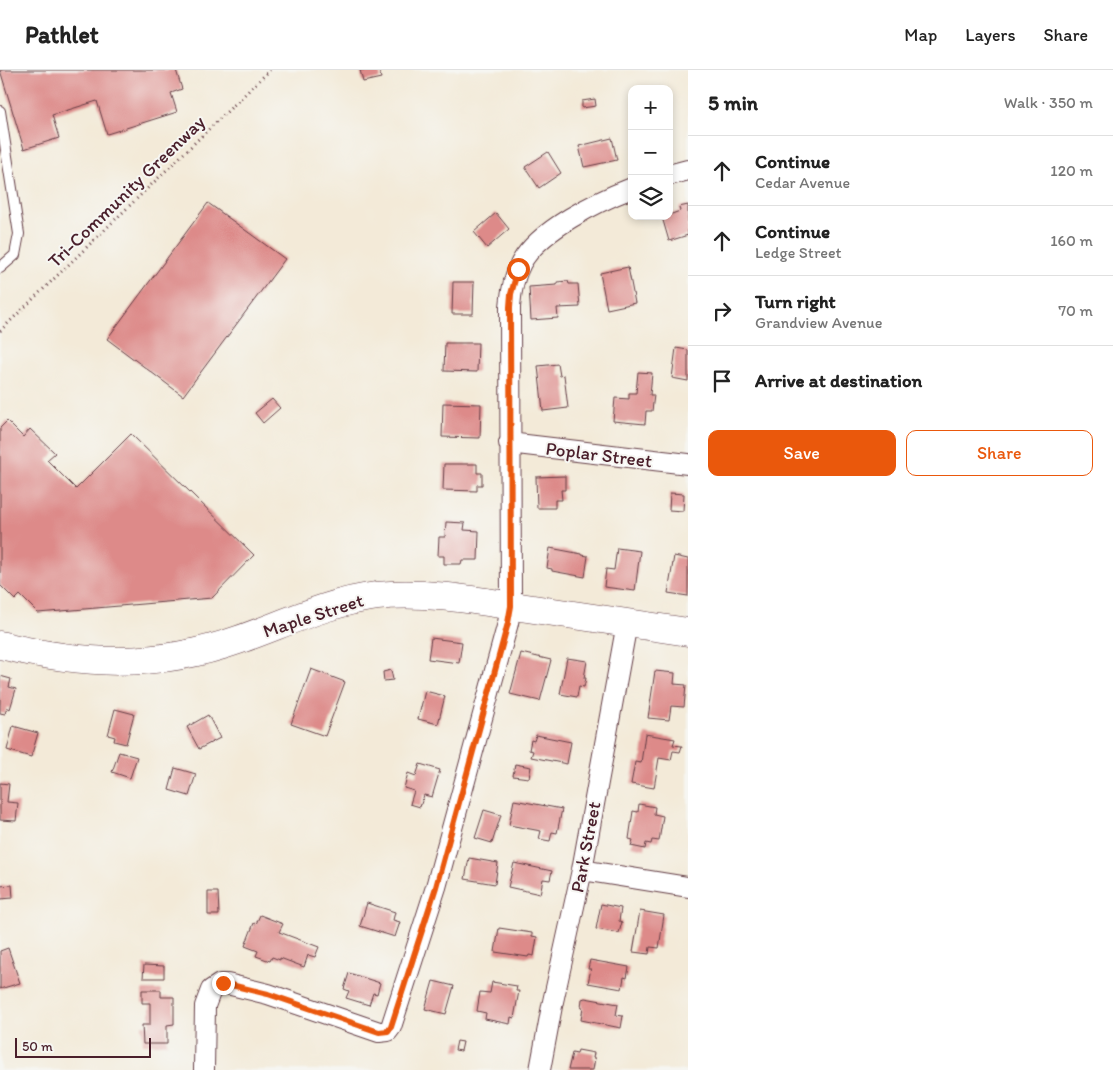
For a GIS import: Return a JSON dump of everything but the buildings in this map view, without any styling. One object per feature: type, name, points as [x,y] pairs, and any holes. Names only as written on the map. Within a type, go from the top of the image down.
[{"type":"street","points":[[673,174],[688,170]]},
{"type":"street","points":[[204,1070],[205,1006],[213,987],[223,983],[248,988],[379,1032],[385,1032],[391,1027],[436,887],[505,636],[511,606],[510,307],[511,294],[518,269],[533,247],[555,229],[597,203],[628,190]]},
{"type":"street","name":"Poplar Street","points":[[510,443],[688,464]]},
{"type":"street","name":"Maple Street","points":[[0,645],[33,653],[77,660],[126,661],[169,658],[224,644],[327,607],[362,598],[380,596],[458,599],[688,632]]},
{"type":"street","name":"Park Street","points":[[540,1070],[582,870],[627,623]]},
{"type":"street","points":[[582,870],[688,887]]},
{"type":"lane","points":[[0,111],[19,234],[15,254],[0,268]]},
{"type":"path","name":"Tri-Community Greenway","points":[[0,331],[270,70]]},
{"type":"route","points":[[223,983],[268,994],[379,1032],[388,1031],[391,1027],[436,887],[511,606],[509,353],[511,294],[518,269]]}]
